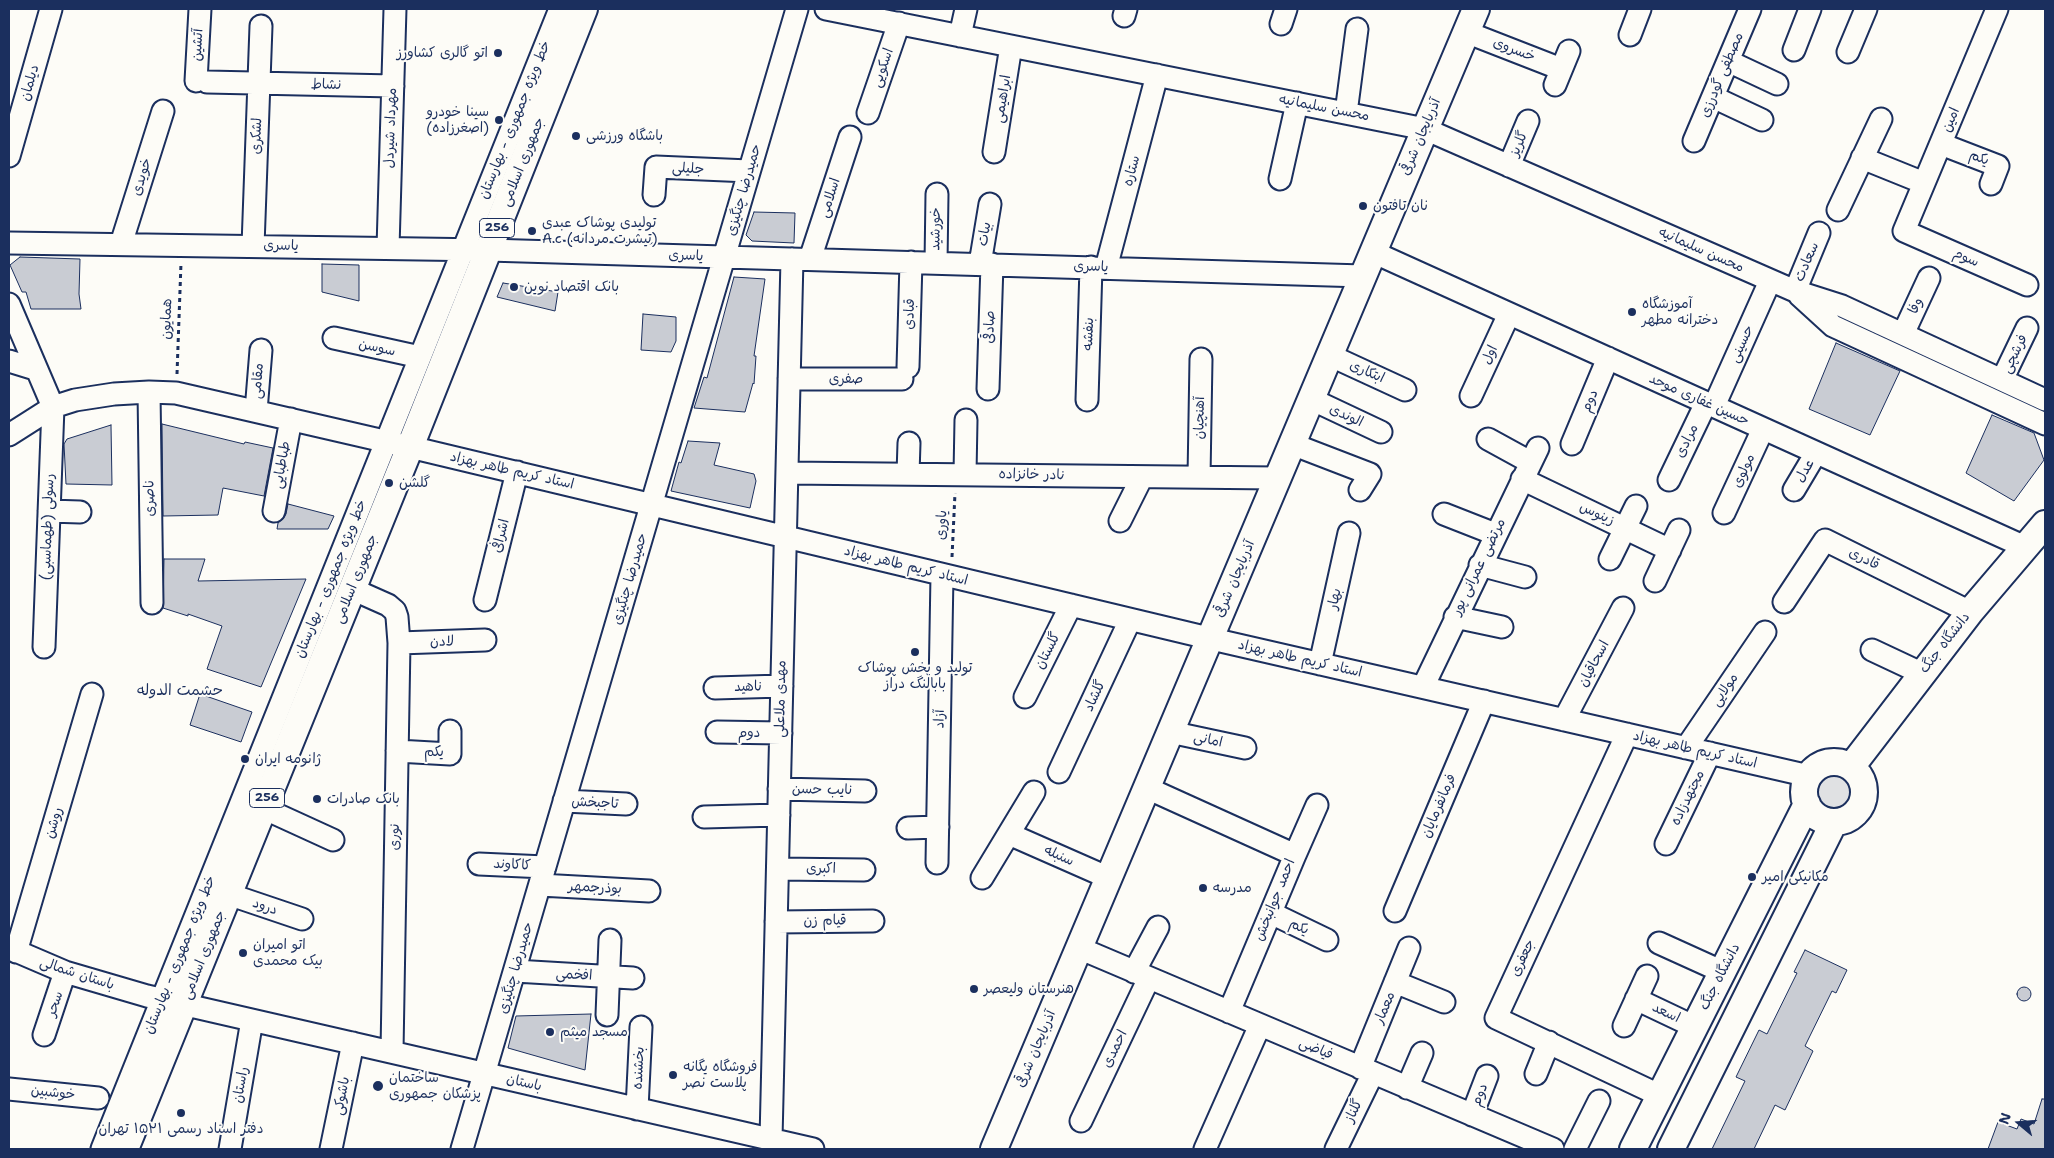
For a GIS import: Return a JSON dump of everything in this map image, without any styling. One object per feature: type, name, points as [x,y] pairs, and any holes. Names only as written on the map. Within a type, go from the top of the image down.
[{"type":"main road","name":"جمهوری اسلامی","points":[[125,1149],[164,1000],[228,894],[352,589],[398,444],[476,249],[584,9]]},
{"type":"main road","name":"آذربایجان شرقی","points":[[994,1149],[1471,20]]},
{"type":"main road","name":"دانشگاه جنگ","points":[[1855,772],[1975,628],[2035,546],[2045,524]]},
{"type":"main road","name":"دانشگاه جنگ","points":[[1855,772],[1921,673],[1970,612],[2035,546]]},
{"type":"main road","points":[[1842,763],[1855,772],[1863,785],[1864,794],[1858,810],[1843,820],[1834,822],[1818,817],[1807,804],[1804,795],[1805,785],[1815,768],[1824,764],[1842,763]]},
{"type":"main road","name":"دانشگاه جنگ","points":[[1634,1149],[1807,804]]},
{"type":"main road","points":[[1672,1149],[1834,822]]},
{"type":"street","name":"دیلمان","points":[[9,156],[51,9]]},
{"type":"street","name":"آتشین","points":[[200,9],[201,81],[259,83]]},
{"type":"street","name":"مهرداد شیردل","points":[[388,248],[395,9]]},
{"type":"street","name":"خط ویژه جمهوری - بهارستان","points":[[102,1149],[398,444],[420,357],[476,249],[560,9]]},
{"type":"street","name":"حمیدرضا چنگیزی","points":[[462,1149],[797,9]]},
{"type":"street","name":"محسن سلیمانیه","points":[[826,9],[1425,129],[1770,281],[1842,306],[2045,400]]},
{"type":"street","points":[[960,36],[966,9]]},
{"type":"street","points":[[1630,35],[1640,9]]},
{"type":"street","name":"مصطفی گودرزی","points":[[1694,140],[1750,9]]},
{"type":"street","points":[[1848,52],[1866,9]]},
{"type":"street","name":"امین","points":[[1904,231],[1998,9]]},
{"type":"street","points":[[1794,50],[1805,10]]},
{"type":"street","name":"خسروی","points":[[1471,20],[1562,68]]},
{"type":"street","name":"اسکویی","points":[[868,113],[898,23]]},
{"type":"street","name":"لشکری","points":[[253,246],[261,26]]},
{"type":"street","points":[[1346,113],[1357,29]]},
{"type":"street","name":"ابراهیمی","points":[[994,152],[1012,46]]},
{"type":"street","points":[[1728,62],[1777,84]]},
{"type":"street","name":"ستاره","points":[[1099,268],[1157,75]]},
{"type":"street","name":"نشاط","points":[[259,83],[393,86]]},
{"type":"street","points":[[1713,97],[1762,120]]},
{"type":"street","points":[[1280,180],[1297,103]]},
{"type":"street","name":"خویدی","points":[[122,244],[163,111]]},
{"type":"street","points":[[1838,210],[1881,119]]},
{"type":"street","name":"گلریز","points":[[1509,166],[1528,121]]},
{"type":"street","name":"اسلامی","points":[[801,259],[850,137]]},
{"type":"street","name":"یکم","points":[[1941,144],[1998,166],[1991,184]]},
{"type":"street","points":[[1862,158],[1924,183]]},
{"type":"street","name":"جلیلی","points":[[654,196],[656,167],[749,171]]},
{"type":"street","name":"خورشید","points":[[936,263],[937,194]]},
{"type":"street","name":"بیات","points":[[986,264],[990,204]]},
{"type":"street","name":"سوم","points":[[1904,231],[2027,285]]},
{"type":"street","name":"سعادت","points":[[1795,291],[1820,233]]},
{"type":"street","name":"یاسری","points":[[9,243],[476,249],[1099,268],[1368,264]]},
{"type":"street","name":"مهدی ملاعلی","points":[[771,1140],[789,379],[801,259]]},
{"type":"street","name":"قبادی","points":[[905,373],[911,262]]},
{"type":"street","name":"صادقی","points":[[986,264],[988,389]]},
{"type":"street","name":"حسین غفاری موحد","points":[[1368,264],[1509,314],[1816,453],[2035,546]]},
{"type":"street","name":"بنفشه","points":[[1087,400],[1099,268]]},
{"type":"street","name":"وفا","points":[[1903,334],[1930,278]]},
{"type":"street","name":"حسینی","points":[[1710,405],[1770,281]]},
{"type":"street","name":"محسن سلیمانیه","points":[[1795,291],[1833,326],[2045,424]]},
{"type":"street","points":[[9,304],[35,369],[53,407]]},
{"type":"street","name":"اول","points":[[1470,396],[1509,314]]},
{"type":"street","name":"فرشچی","points":[[2002,380],[2027,328]]},
{"type":"street","name":"سوسن","points":[[334,338],[420,357]]},
{"type":"street","name":"مقامی","points":[[256,411],[261,350]]},
{"type":"street","name":"ابتکاری","points":[[1329,355],[1405,390]]},
{"type":"street","name":"دوم","points":[[1572,444],[1608,358]]},
{"type":"street","name":"آهنچیان","points":[[1200,477],[1201,359]]},
{"type":"street","points":[[9,361],[35,369]]},
{"type":"street","name":"صفری","points":[[789,379],[905,373]]},
{"type":"street","name":"استاد کریم طاهر بهزاد","points":[[9,435],[53,407],[93,396],[149,392],[176,393],[517,472],[1210,639],[1809,776]]},
{"type":"street","name":"ناصری","points":[[149,392],[152,604]]},
{"type":"street","name":"الوندی","points":[[1311,399],[1381,432]]},
{"type":"street","name":"مرادی","points":[[1668,480],[1710,405]]},
{"type":"street","name":"رسولی (طهماسبی)","points":[[44,647],[53,407]]},
{"type":"street","name":"طباطبایی","points":[[274,511],[290,419]]},
{"type":"street","points":[[961,475],[966,420]]},
{"type":"street","name":"مولوی","points":[[1724,512],[1763,429]]},
{"type":"street","name":"زینوس","points":[[1488,439],[1530,463],[1625,527],[1670,550]]},
{"type":"street","points":[[908,474],[909,442]]},
{"type":"street","points":[[1292,444],[1370,474],[1360,490]]},
{"type":"street","name":"عدل","points":[[1794,490],[1816,453]]},
{"type":"street","name":"مرتضی عمرانی پور","points":[[1422,687],[1530,463]]},
{"type":"street","name":"اشرافی","points":[[485,600],[517,472]]},
{"type":"street","name":"نادر خانزاده","points":[[786,473],[1277,478]]},
{"type":"street","points":[[1120,521],[1142,477]]},
{"type":"street","points":[[1610,558],[1636,506]]},
{"type":"street","points":[[49,511],[80,512]]},
{"type":"street","points":[[1444,514],[1495,534]]},
{"type":"street","points":[[1655,581],[1679,530]]},
{"type":"street","name":"بهار","points":[[1320,664],[1349,533]]},
{"type":"street","name":"قادری","points":[[1784,602],[1825,540],[1970,612]]},
{"type":"street","points":[[1480,565],[1525,577]]},
{"type":"street","name":"آزاد","points":[[937,863],[946,576]]},
{"type":"street","name":"نوری","points":[[352,589],[388,604],[397,617],[399,643],[392,1052]]},
{"type":"street","name":"گلستان","points":[[1025,697],[1071,606]]},
{"type":"street","name":"اسحاقیان","points":[[1564,720],[1623,608]]},
{"type":"street","points":[[1455,617],[1502,627]]},
{"type":"street","name":"گلشاد","points":[[1060,772],[1130,620]]},
{"type":"street","name":"مولایی","points":[[1686,748],[1765,632]]},
{"type":"street","name":"لادن","points":[[399,643],[485,640]]},
{"type":"street","points":[[1872,650],[1921,673]]},
{"type":"street","name":"ناهید","points":[[715,688],[782,686]]},
{"type":"street","name":"روشن","points":[[12,950],[92,694]]},
{"type":"street","name":"فرمانفرمایان","points":[[1395,912],[1484,701]]},
{"type":"street","name":"یکم","points":[[397,751],[450,754],[450,731]]},
{"type":"street","name":"دوم","points":[[717,732],[781,733]]},
{"type":"street","name":"امانی","points":[[1170,732],[1245,748]]},
{"type":"street","name":"جعفری","points":[[1627,734],[1496,1018],[1660,1096]]},
{"type":"street","name":"مجتهدزاده","points":[[1666,844],[1710,753]]},
{"type":"street","name":"احمد جوانبخش","points":[[1147,788],[1295,855],[1229,1012]]},
{"type":"street","name":"نایب حسن","points":[[780,789],[864,791]]},
{"type":"street","points":[[982,878],[1034,792]]},
{"type":"street","name":"تاجبخش","points":[[564,801],[626,804]]},
{"type":"street","points":[[1295,855],[1316,805]]},
{"type":"street","points":[[263,808],[333,840]]},
{"type":"street","points":[[704,817],[779,815]]},
{"type":"street","points":[[908,828],[938,827]]},
{"type":"street","name":"سنبله","points":[[1009,834],[1109,878]]},
{"type":"street","name":"کاکاوند","points":[[479,864],[543,876]]},
{"type":"street","name":"اکبری","points":[[778,868],[864,870]]},
{"type":"street","name":"بوذرجمهر","points":[[543,876],[650,891]]},
{"type":"street","name":"درود","points":[[228,894],[302,920]]},
{"type":"street","name":"یکم","points":[[1271,913],[1328,940]]},
{"type":"street","name":"قیام زن","points":[[776,922],[873,921]]},
{"type":"street","name":"احمدی","points":[[1081,1121],[1142,975],[1158,927]]},
{"type":"street","points":[[607,1015],[610,940]]},
{"type":"street","points":[[1659,943],[1723,972]]},
{"type":"street","name":"فیاضی","points":[[1079,948],[1554,1149]]},
{"type":"street","name":"معمار","points":[[1366,1070],[1395,982],[1409,948]]},
{"type":"street","name":"باستان شمالی","points":[[12,950],[65,972],[164,1000]]},
{"type":"street","name":"افخمی","points":[[514,971],[634,978]]},
{"type":"street","name":"سحر","points":[[44,1035],[65,972]]},
{"type":"street","points":[[1624,1026],[1647,976]]},
{"type":"street","points":[[1395,982],[1444,1002]]},
{"type":"street","name":"اسعد","points":[[1636,999],[1695,1027]]},
{"type":"street","name":"باستان","points":[[164,1000],[813,1149]]},
{"type":"street","name":"راستان","points":[[230,1149],[252,1020]]},
{"type":"street","points":[[1206,1149],[1260,1025]]},
{"type":"street","name":"بخشنده","points":[[637,1108],[641,1027]]},
{"type":"street","points":[[1536,1074],[1549,1042]]},
{"type":"street","name":"باشوکی","points":[[331,1149],[353,1043]]},
{"type":"street","points":[[1408,1088],[1422,1053]]},
{"type":"street","name":"گلناز","points":[[1336,1149],[1366,1070]]},
{"type":"street","name":"دوم","points":[[1472,1115],[1487,1076]]},
{"type":"street","name":"خوشبین","points":[[9,1089],[98,1098]]},
{"type":"street","points":[[1575,1149],[1599,1101]]},
{"type":"path","name":"همایون","points":[[176,393],[181,245]]},
{"type":"path","name":"یاوری","points":[[946,576],[961,475]]},
{"type":"shaded area","points":[[1834,773],[1847,779],[1853,792],[1847,805],[1834,811],[1821,805],[1815,792],[1821,779]]},
{"type":"building","points":[[754,212],[795,213],[794,243],[752,241],[746,235]]},
{"type":"building","points":[[20,257],[80,259],[79,294],[81,309],[31,309],[26,292],[22,292],[10,265]]},
{"type":"building","points":[[322,264],[359,265],[359,301],[322,292]]},
{"type":"building","points":[[734,277],[765,279],[754,356],[756,356],[754,384],[745,412],[694,408],[704,377],[707,378]]},
{"type":"building","points":[[503,283],[558,292],[555,311],[497,297]]},
{"type":"building","points":[[643,314],[676,317],[676,341],[671,352],[641,350]]},
{"type":"building","points":[[1836,343],[1900,371],[1870,435],[1809,409]]},
{"type":"building","points":[[1992,415],[2034,433],[2044,460],[2014,501],[1966,473]]},
{"type":"building","points":[[162,424],[244,444],[245,442],[273,448],[264,496],[223,488],[218,515],[163,516]]},
{"type":"building","points":[[111,425],[112,485],[66,484],[64,444],[67,439]]},
{"type":"building","points":[[688,441],[720,443],[714,465],[754,474],[756,481],[750,508],[671,491],[679,462],[681,463]]},
{"type":"building","points":[[288,504],[334,516],[328,529],[277,529],[278,523],[286,514]]},
{"type":"building","points":[[164,559],[205,559],[198,581],[306,579],[261,687],[207,669],[222,626],[188,614],[188,616],[163,608]]},
{"type":"building","points":[[200,694],[252,712],[241,742],[190,725]]},
{"type":"building","points":[[1805,950],[1847,970],[1836,993],[1832,991],[1805,1046],[1813,1051],[1785,1110],[1775,1105],[1754,1149],[1712,1149],[1745,1081],[1736,1077],[1759,1030],[1767,1034],[1797,973],[1794,972]]},
{"type":"building","points":[[2021,987],[2027,987],[2031,994],[2027,1001],[2021,1001],[2017,997],[2017,991]]},
{"type":"building","name":"مسجد میثم","points":[[591,1014],[585,1070],[508,1048],[516,1016]]},
{"type":"building","points":[[2042,1099],[2045,1099],[2045,1149],[1988,1149],[1998,1122],[2017,1129],[2021,1119],[2034,1124]]},
{"type":"place","name":"اتو گالری کشاورز","points":[[498,53]]},
{"type":"place","name":"سینا خودرو (اصغرزاده)","points":[[499,120]]},
{"type":"place","name":"باشگاه ورزشی","points":[[576,136]]},
{"type":"place","name":"نان تافتون","points":[[1363,206]]},
{"type":"place","name":"تولیدی پوشاک عبدی A.c (تیشرت مردانه)","points":[[532,231]]},
{"type":"place","name":"بانک اقتصاد نوین","points":[[514,287]]},
{"type":"place","name":"آموزشگاه دخترانه مطهر","points":[[1632,312]]},
{"type":"place","name":"گلشن","points":[[389,483]]},
{"type":"place","name":"تولید و پخش پوشاک بابالنگ دراز","points":[[915,652]]},
{"type":"place","name":"ژانومه ایران","points":[[245,759]]},
{"type":"place","name":"بانک صادرات","points":[[317,799]]},
{"type":"place","name":"مکانیکی امیر","points":[[1752,877]]},
{"type":"place","name":"مدرسه","points":[[1203,888]]},
{"type":"place","name":"اتو امیران بیک محمدی","points":[[243,953]]},
{"type":"place","name":"هنرستان ولیعصر","points":[[974,989]]},
{"type":"place","name":"مسجد میثم","points":[[550,1032]]},
{"type":"place","name":"فروشگاه یگانه پلاست نصر","points":[[673,1075]]},
{"type":"place","name":"ساختمان پزشکان جمهوری","points":[[378,1086]]},
{"type":"place","name":"دفتر اسناد رسمی ۱۵۲۱ تهران","points":[[181,1113]]},
{"type":"district","name":"حشمت الدوله","points":[[180,691]]}]
